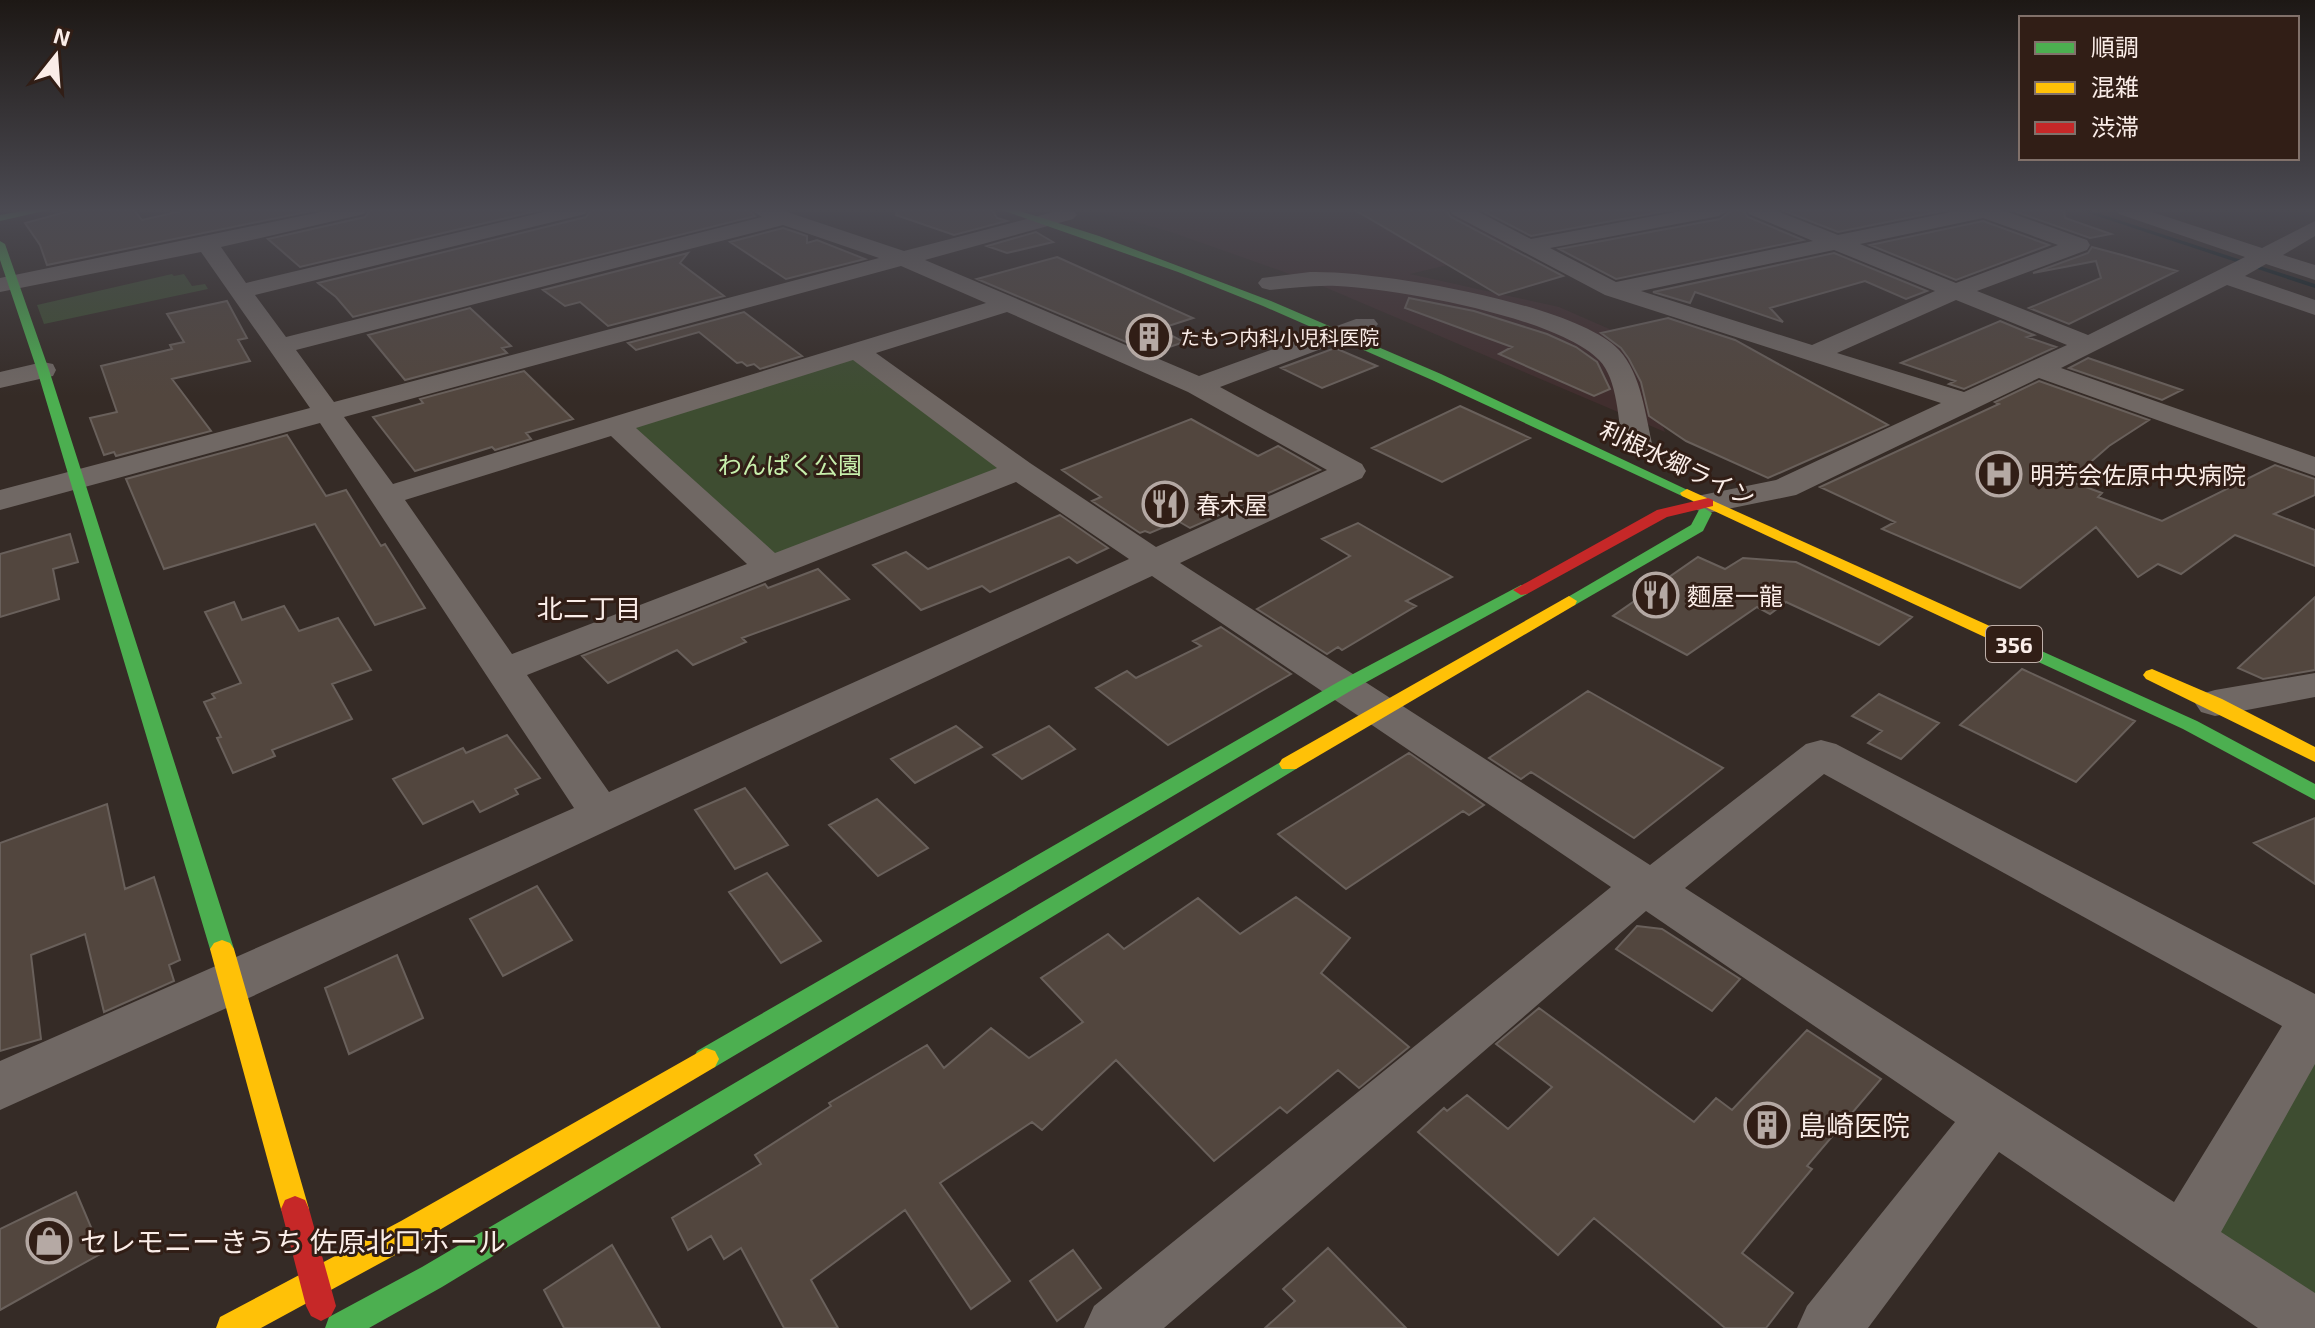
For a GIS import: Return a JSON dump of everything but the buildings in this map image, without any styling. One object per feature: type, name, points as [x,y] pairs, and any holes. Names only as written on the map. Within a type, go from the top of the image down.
[{"type":"main road","name":"利根水郷ライン","points":[[1196,272],[1356,325],[1713,493],[2190,725],[2315,793]]},
{"type":"main road","points":[[1263,280],[1312,301]]},
{"type":"main road","points":[[7,284],[43,370],[233,983],[327,1328]]},
{"type":"main road","name":"利根水郷ライン","points":[[1610,434],[1649,452]]},
{"type":"main road","points":[[231,1328],[411,1231],[1362,697],[1697,528],[1713,493]]},
{"type":"main road","points":[[340,1328],[432,1277],[1662,513],[1713,493]]},
{"type":"main road","points":[[2128,664],[2215,703],[2315,755]]},
{"type":"street","points":[[7,284],[67,272]]},
{"type":"street","points":[[227,272],[386,496],[600,813]]},
{"type":"street","points":[[241,291],[320,272]]},
{"type":"street","points":[[280,346],[572,272]]},
{"type":"street","points":[[0,500],[855,272]]},
{"type":"street","points":[[0,1086],[233,983],[1351,471],[1198,386],[934,272]]},
{"type":"street","points":[[1578,272],[1613,290],[1966,402]]},
{"type":"street","points":[[1613,290],[1697,272]]},
{"type":"street","points":[[1909,272],[2089,345]]},
{"type":"street","points":[[1812,354],[1955,291],[2006,272]]},
{"type":"street","points":[[1713,493],[1760,501],[2236,272]]},
{"type":"street","points":[[2230,275],[2315,308]]},
{"type":"street","points":[[1263,280],[1348,280],[1503,309],[1580,333],[1611,357],[1649,452]]},
{"type":"street","points":[[386,496],[1008,304]]},
{"type":"street","points":[[1198,386],[1356,325]]},
{"type":"street","points":[[858,352],[1019,470],[1155,562],[2313,1328]]},
{"type":"street","points":[[2038,369],[2315,467]]},
{"type":"street","points":[[0,380],[43,370]]},
{"type":"street","points":[[616,425],[768,565]]},
{"type":"street","points":[[502,671],[768,565],[1019,470]]},
{"type":"street","points":[[2215,703],[2315,685]]},
{"type":"street","points":[[1116,1328],[1622,903],[1674,873],[1821,754],[2315,1018],[2183,1243]]},
{"type":"street","points":[[1829,1328],[1992,1118]]},
{"type":"shaded area","points":[[1284,272],[1418,272],[1410,274],[1559,307],[1630,338],[1665,432]]},
{"type":"green space","points":[[172,274],[184,274],[192,286],[205,284],[208,289],[44,324],[37,305]]},
{"type":"green space","name":"わんぱく公園","points":[[858,352],[1019,470],[768,565],[616,425]]},
{"type":"green space","points":[[2315,1019],[2315,1328],[2183,1243]]},
{"type":"waterway","points":[[2272,272],[2315,286]]},
{"type":"traffic: fast","points":[[10,272],[43,370],[222,949]]},
{"type":"traffic: fast","points":[[1189,272],[1436,377],[1687,493]]},
{"type":"traffic: fast","points":[[1569,601],[1697,528],[1704,513]]},
{"type":"traffic: fast","points":[[706,1059],[1345,686],[1521,590]]},
{"type":"traffic: fast","points":[[1997,636],[2190,725],[2315,793]]},
{"type":"traffic: fast","points":[[340,1328],[432,1277],[1289,764]]},
{"type":"traffic: slow","points":[[1687,493],[1997,636]]},
{"type":"traffic: slow","points":[[1289,764],[1569,601]]},
{"type":"traffic: slow","points":[[2152,675],[2215,703],[2315,755]]},
{"type":"traffic: slow","points":[[222,949],[295,1209]]},
{"type":"traffic: slow","points":[[231,1328],[411,1231],[706,1059]]},
{"type":"traffic: jam","points":[[1521,590],[1662,513],[1708,503]]},
{"type":"traffic: jam","points":[[295,1209],[321,1306]]},
{"type":"place","name":"たもつ内科小児科医院","points":[[1149,337]]},
{"type":"place","name":"明芳会佐原中央病院","points":[[1999,474]]},
{"type":"place","name":"春木屋","points":[[1165,504]]},
{"type":"place","name":"麵屋一龍","points":[[1656,595]]},
{"type":"place","name":"島崎医院","points":[[1767,1125]]},
{"type":"place","name":"セレモニーきうち 佐原北口ホール","points":[[49,1241]]},
{"type":"district","name":"北二丁目","points":[[589,607]]}]
